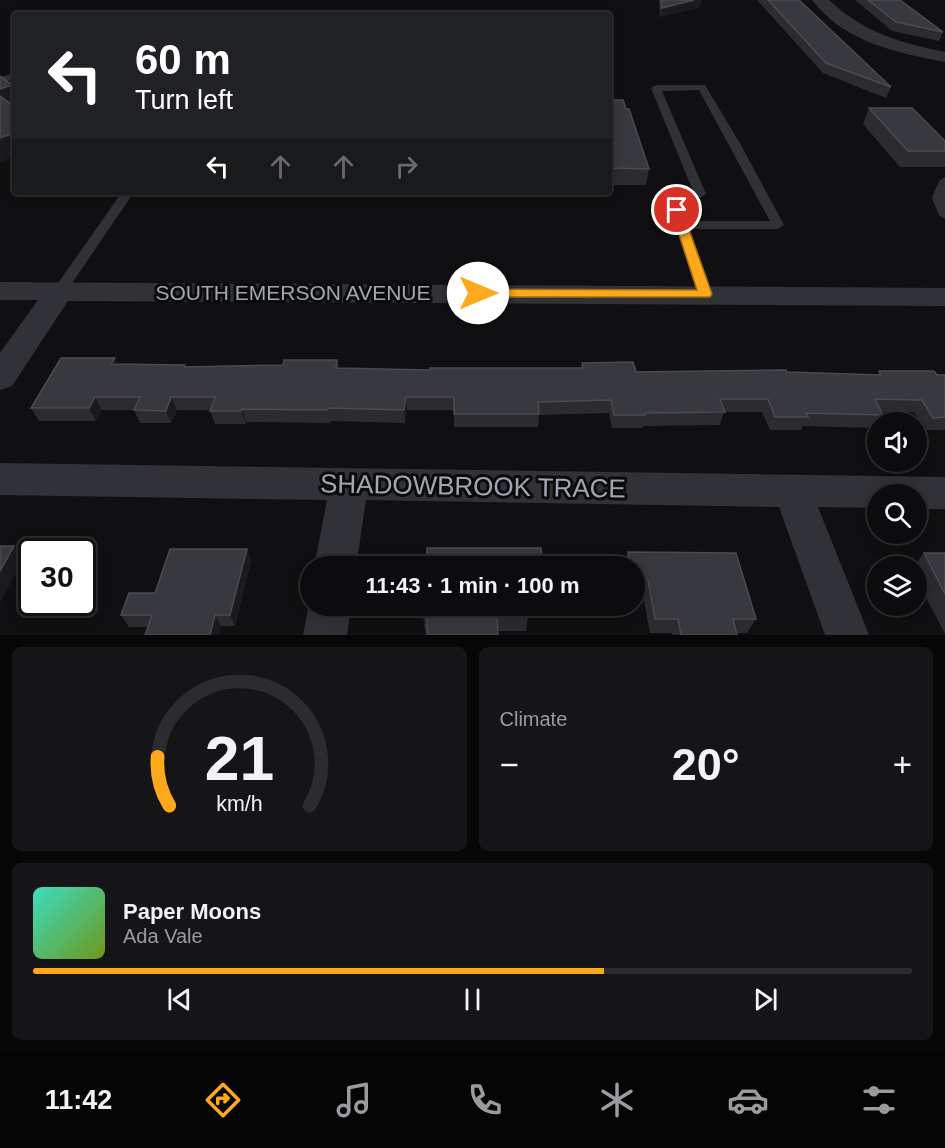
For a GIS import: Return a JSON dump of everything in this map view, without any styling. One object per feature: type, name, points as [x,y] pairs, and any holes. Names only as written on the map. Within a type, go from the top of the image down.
[{"type":"street","points":[[820,0],[853,28],[909,55],[945,57]]},
{"type":"street","name":"SOUTH EMERSON AVENUE","points":[[0,291],[945,297]]},
{"type":"street","points":[[0,378],[59,292]]},
{"type":"street","name":"SHADOWBROOK TRACE","points":[[0,479],[945,493]]},
{"type":"street","points":[[337,556],[349,484]]},
{"type":"street","points":[[792,490],[847,635]]},
{"type":"street","points":[[325,635],[328,616]]},
{"type":"lane","points":[[682,225],[778,225],[736,145],[702,87],[656,88],[700,194],[672,195],[682,225],[705,294]]},
{"type":"lane","points":[[945,181],[938,198],[945,215]]},
{"type":"lane","points":[[59,292],[126,195]]},
{"type":"building","points":[[661,0],[694,0],[662,8]]},
{"type":"building","points":[[768,0],[799,0],[891,87],[826,63]]},
{"type":"building","points":[[868,0],[900,0],[943,32],[896,22]]},
{"type":"building","points":[[0,76],[12,85],[0,89]]},
{"type":"building","points":[[0,96],[12,105],[12,134],[0,138]]},
{"type":"building","points":[[612,100],[623,100],[626,109],[629,109],[649,169],[612,168]]},
{"type":"building","points":[[869,108],[912,108],[945,141],[945,151],[908,151]]},
{"type":"building","points":[[61,358],[115,358],[111,364],[185,365],[184,367],[283,365],[284,360],[337,360],[336,368],[430,370],[430,368],[583,368],[582,363],[633,362],[636,372],[786,370],[787,372],[881,375],[879,371],[934,371],[937,375],[945,375],[945,417],[933,418],[922,400],[875,399],[882,412],[867,412],[867,415],[806,413],[808,417],[775,417],[768,399],[720,399],[725,412],[645,413],[645,415],[614,415],[611,400],[538,402],[539,414],[454,414],[454,397],[406,397],[404,410],[328,408],[327,410],[210,411],[215,397],[171,397],[166,411],[134,410],[140,397],[95,397],[89,408],[31,408]]},
{"type":"building","points":[[0,546],[14,546],[0,571]]},
{"type":"building","points":[[427,548],[541,548],[542,556],[427,556]]},
{"type":"building","points":[[170,549],[247,549],[230,615],[215,615],[210,635],[145,635],[152,615],[121,615],[129,593],[155,593]]},
{"type":"building","points":[[628,552],[736,553],[756,619],[733,619],[737,635],[681,635],[678,619],[655,619],[648,580],[645,580],[645,556],[629,556]]},
{"type":"building","points":[[924,553],[945,553],[945,594],[927,556]]},
{"type":"building","points":[[427,616],[528,616],[497,617],[498,635],[427,635]]},
{"type":"route","points":[[478,293],[705,294],[677,210]]}]
